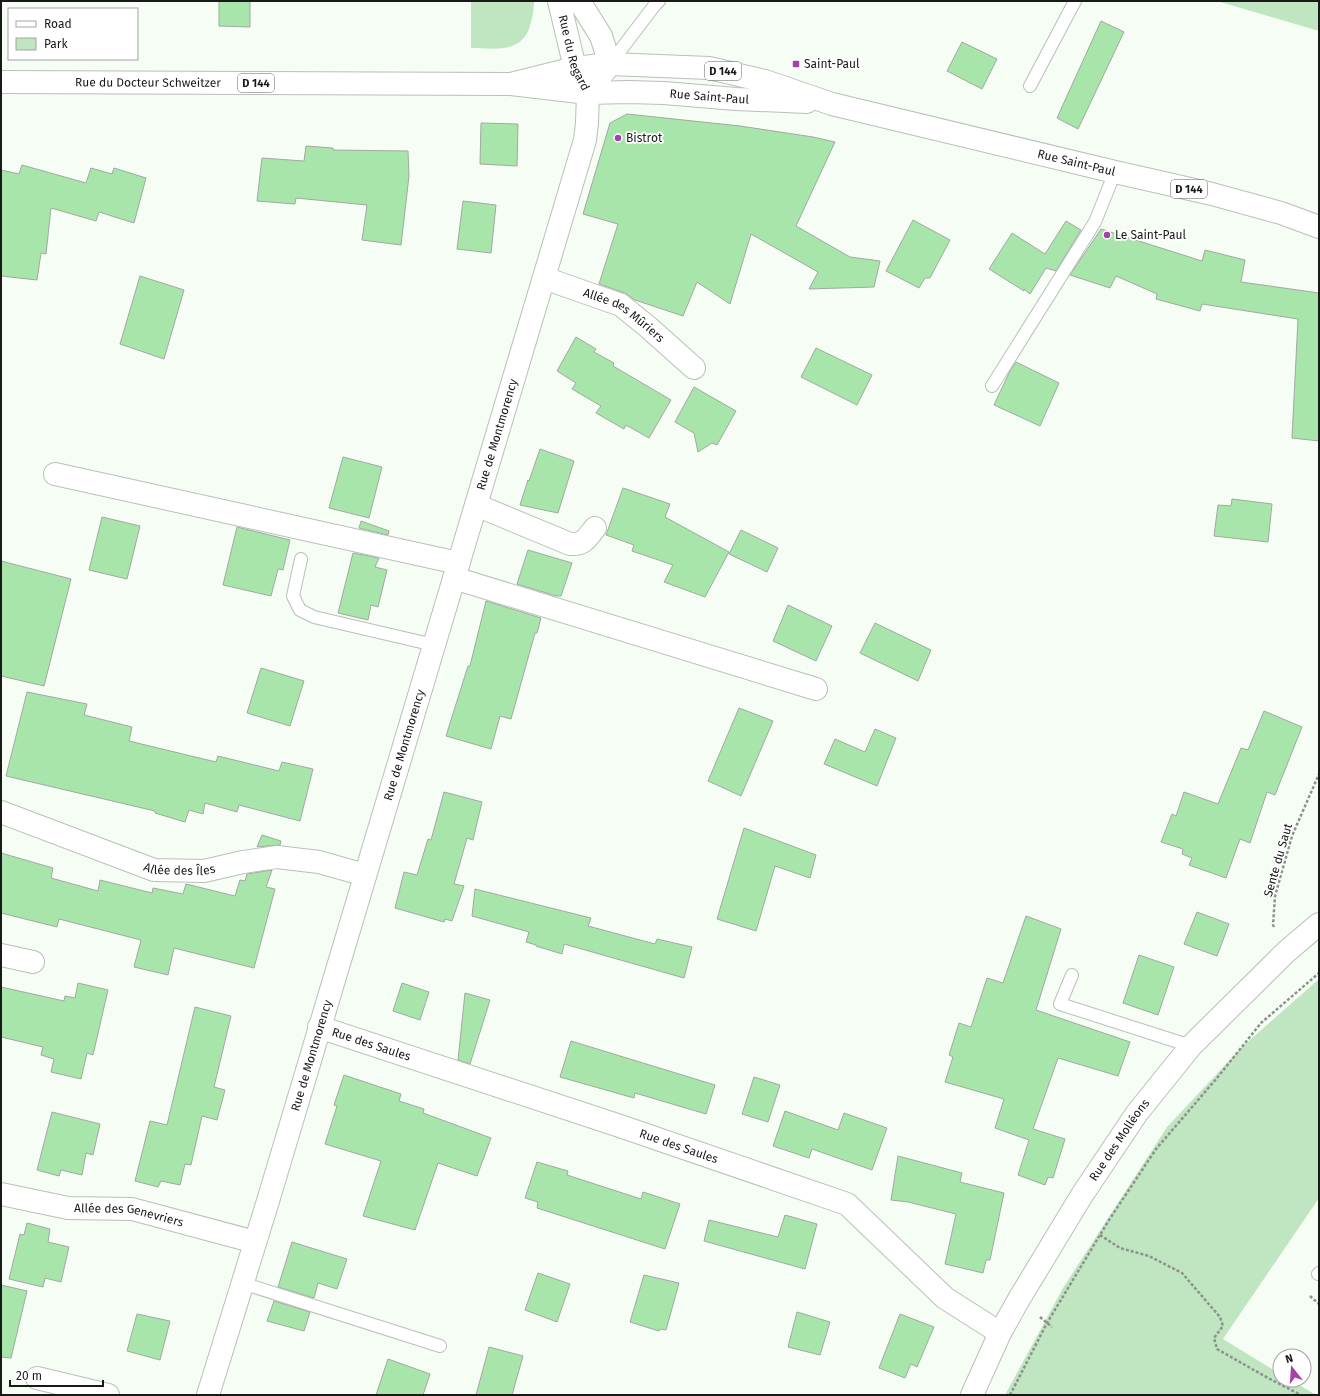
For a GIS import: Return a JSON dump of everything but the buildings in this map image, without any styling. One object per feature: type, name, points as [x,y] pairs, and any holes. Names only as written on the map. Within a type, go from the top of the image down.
[{"type":"street","name":"Rue du Regard","points":[[559,1],[575,68],[588,93],[610,64],[601,36],[579,1]]},
{"type":"street","name":"Rue du Docteur Schweitzer","points":[[510,84],[575,68],[610,64]]},
{"type":"street","name":"Rue Saint-Paul","points":[[610,64],[709,68],[765,81],[832,104],[1212,194],[1281,213],[1319,227]]},
{"type":"street","name":"Rue du Docteur Schweitzer","points":[[1,82],[510,84],[588,93]]},
{"type":"street","name":"Rue Saint-Paul","points":[[588,93],[664,93],[736,99],[832,104]]},
{"type":"street","name":"Rue de Montmorency","points":[[208,1395],[268,1201],[585,140],[588,93]]},
{"type":"street","name":"Allée des Mûriers","points":[[544,278],[621,305],[694,368]]},
{"type":"street","points":[[55,474],[456,570],[816,689]]},
{"type":"street","points":[[476,505],[570,544],[577,545],[584,542],[595,528]]},
{"type":"street","name":"Allée des Îles","points":[[1,812],[154,870],[204,871],[243,862],[278,857],[319,862],[365,875]]},
{"type":"street","name":"Rue des Molléons","points":[[972,1395],[1000,1333],[1018,1299],[1137,1113],[1191,1046],[1286,952],[1319,924]]},
{"type":"street","points":[[1,955],[33,962]]},
{"type":"street","name":"Rue des Saules","points":[[319,1027],[618,1125],[847,1204],[945,1298],[1000,1333]]},
{"type":"street","name":"Allée des Genevriers","points":[[1,1194],[68,1208],[132,1209],[255,1242]]},
{"type":"street","points":[[37,1378],[108,1395]]},
{"type":"lane","points":[[610,64],[659,1]]},
{"type":"lane","points":[[1030,86],[1075,1]]},
{"type":"lane","points":[[992,386],[1095,222],[1115,172]]},
{"type":"lane","points":[[301,559],[293,596],[300,610],[314,617],[434,645]]},
{"type":"lane","points":[[1072,975],[1060,1004],[1191,1046]]},
{"type":"lane","points":[[242,1283],[440,1346]]},
{"type":"path","name":"Sente du Saut","points":[[1286,952],[1273,925],[1275,896],[1292,836],[1319,774]]},
{"type":"path","points":[[1010,1395],[1047,1323],[1100,1235],[1156,1149],[1217,1078],[1261,1023],[1319,973]]},
{"type":"path","points":[[1100,1235],[1120,1248],[1149,1256],[1182,1273],[1220,1317],[1223,1326],[1214,1338],[1216,1348],[1301,1395]]},
{"type":"green space","points":[[471,1],[534,1],[531,22],[525,37],[519,43],[504,48],[471,48]]},
{"type":"green space","points":[[1217,1],[1319,1],[1319,31]]},
{"type":"green space","points":[[1319,979],[1319,1198],[1223,1339],[1272,1369],[1272,1388],[1304,1388],[1316,1395],[1005,1395],[1063,1288],[1167,1127],[1243,1046]]},
{"type":"place","name":"Saint-Paul","points":[[796,64]]},
{"type":"place","name":"Bistrot","points":[[618,138]]},
{"type":"place","name":"Le Saint-Paul","points":[[1107,235]]}]
